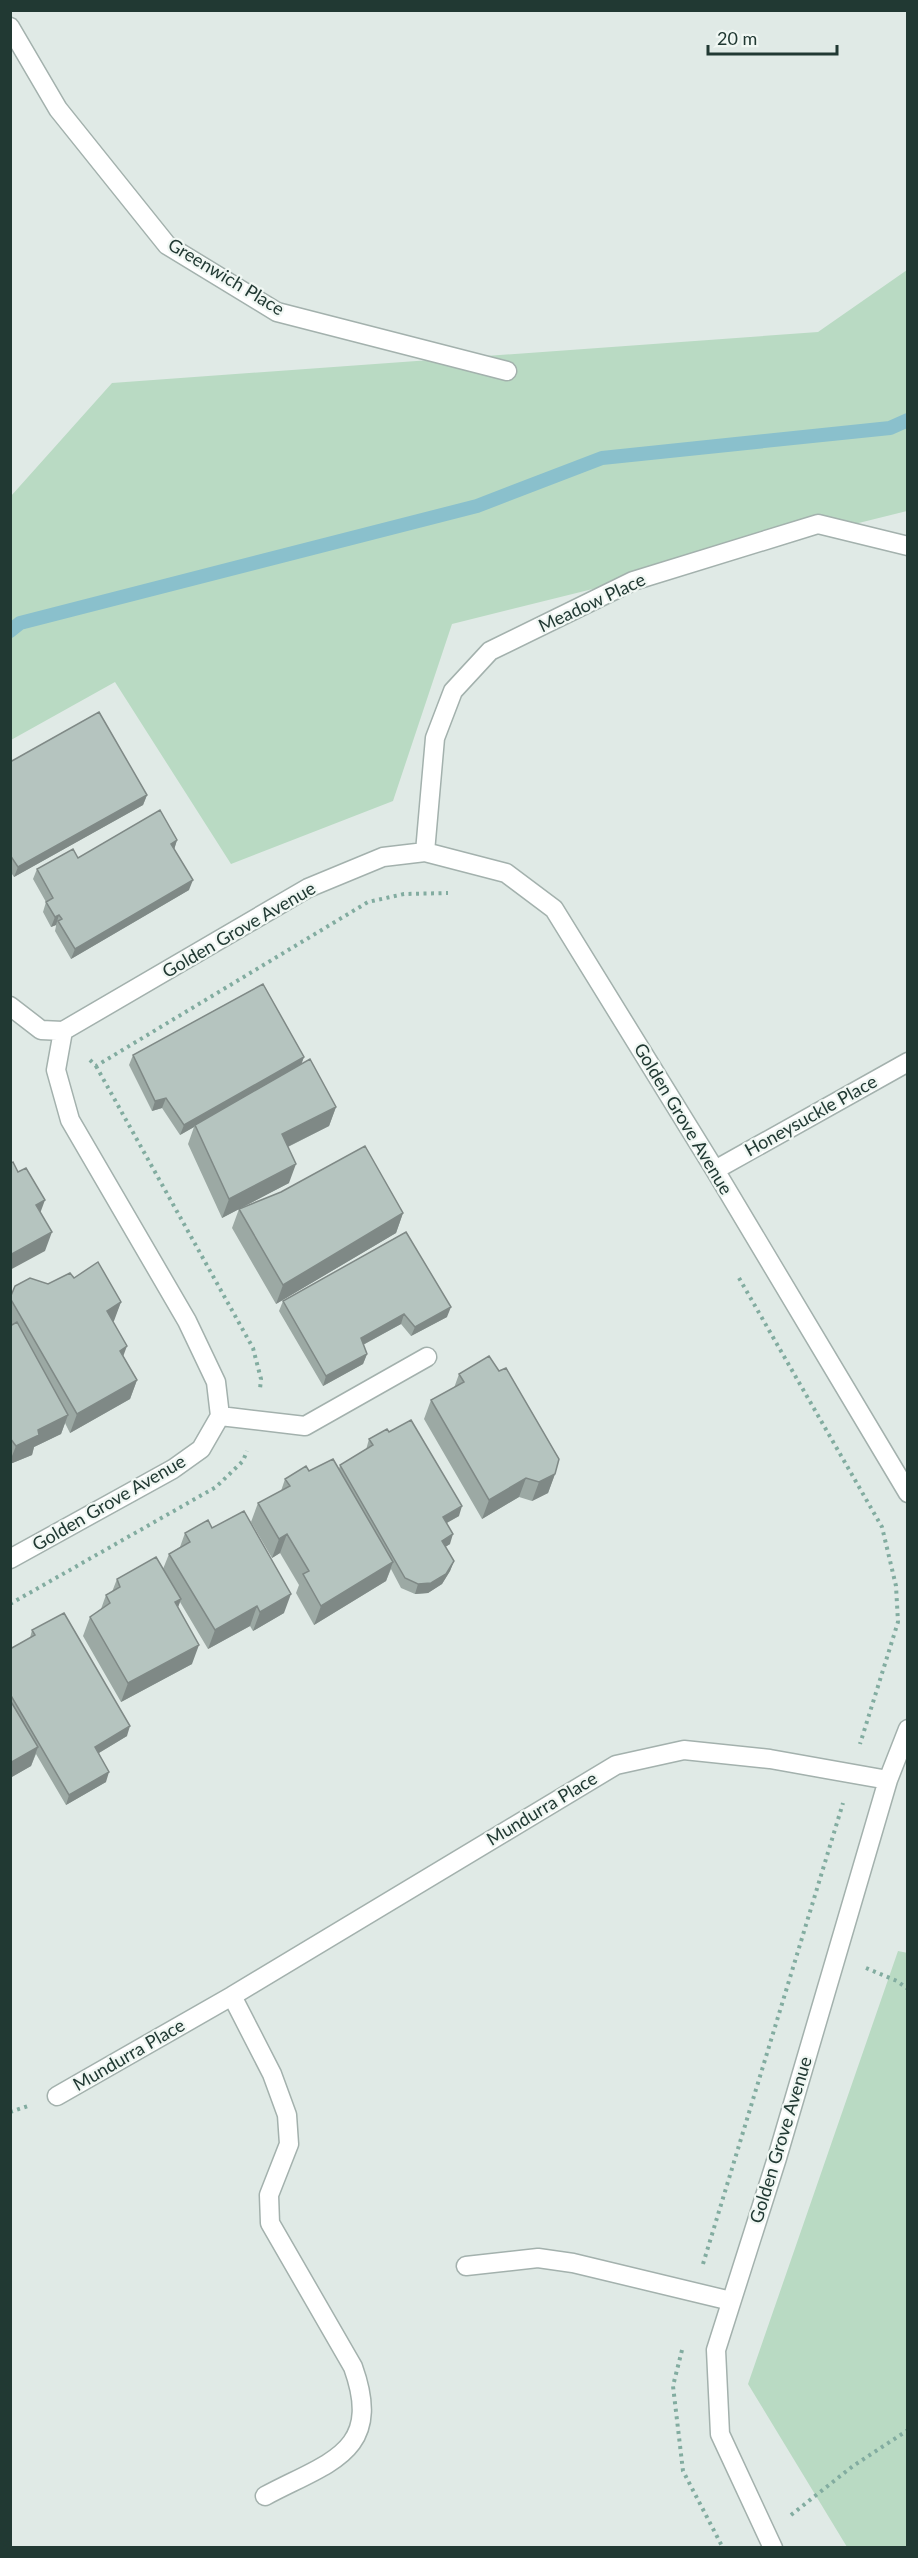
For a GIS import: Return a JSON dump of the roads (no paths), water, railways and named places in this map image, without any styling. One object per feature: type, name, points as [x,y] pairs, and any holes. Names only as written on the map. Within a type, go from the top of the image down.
[{"type":"street","name":"Greenwich Place","points":[[10,27],[58,109],[167,245],[277,312],[507,371]]},
{"type":"street","name":"Meadow Place","points":[[424,852],[435,738],[453,691],[490,651],[633,581],[818,524],[908,546]]},
{"type":"street","name":"Golden Grove Avenue","points":[[63,1031],[308,888],[383,857],[424,852],[506,873],[554,909],[908,1493]]},
{"type":"street","points":[[10,1006],[41,1030],[63,1031],[56,1070],[70,1120],[187,1321],[216,1382],[220,1416],[305,1426],[427,1357]]},
{"type":"street","name":"Honeysuckle Place","points":[[714,1170],[908,1062]]},
{"type":"street","name":"Golden Grove Avenue","points":[[10,1559],[173,1469],[201,1449],[220,1416]]},
{"type":"street","name":"Golden Grove Avenue","points":[[770,2541],[720,2434],[716,2350],[777,2158],[888,1780],[908,1729]]},
{"type":"street","name":"Mundurra Place","points":[[57,2096],[232,1996],[616,1765],[684,1750],[770,1759],[888,1780]]},
{"type":"street","points":[[232,1996],[272,2074],[287,2115],[289,2144],[269,2194],[270,2223],[353,2367],[361,2390],[364,2410],[361,2426],[353,2444],[338,2456],[265,2496]]},
{"type":"street","points":[[466,2266],[538,2258],[573,2263],[731,2301]]},
{"type":"waterway","points":[[10,631],[20,623],[477,506],[602,458],[890,428],[908,420]]}]
